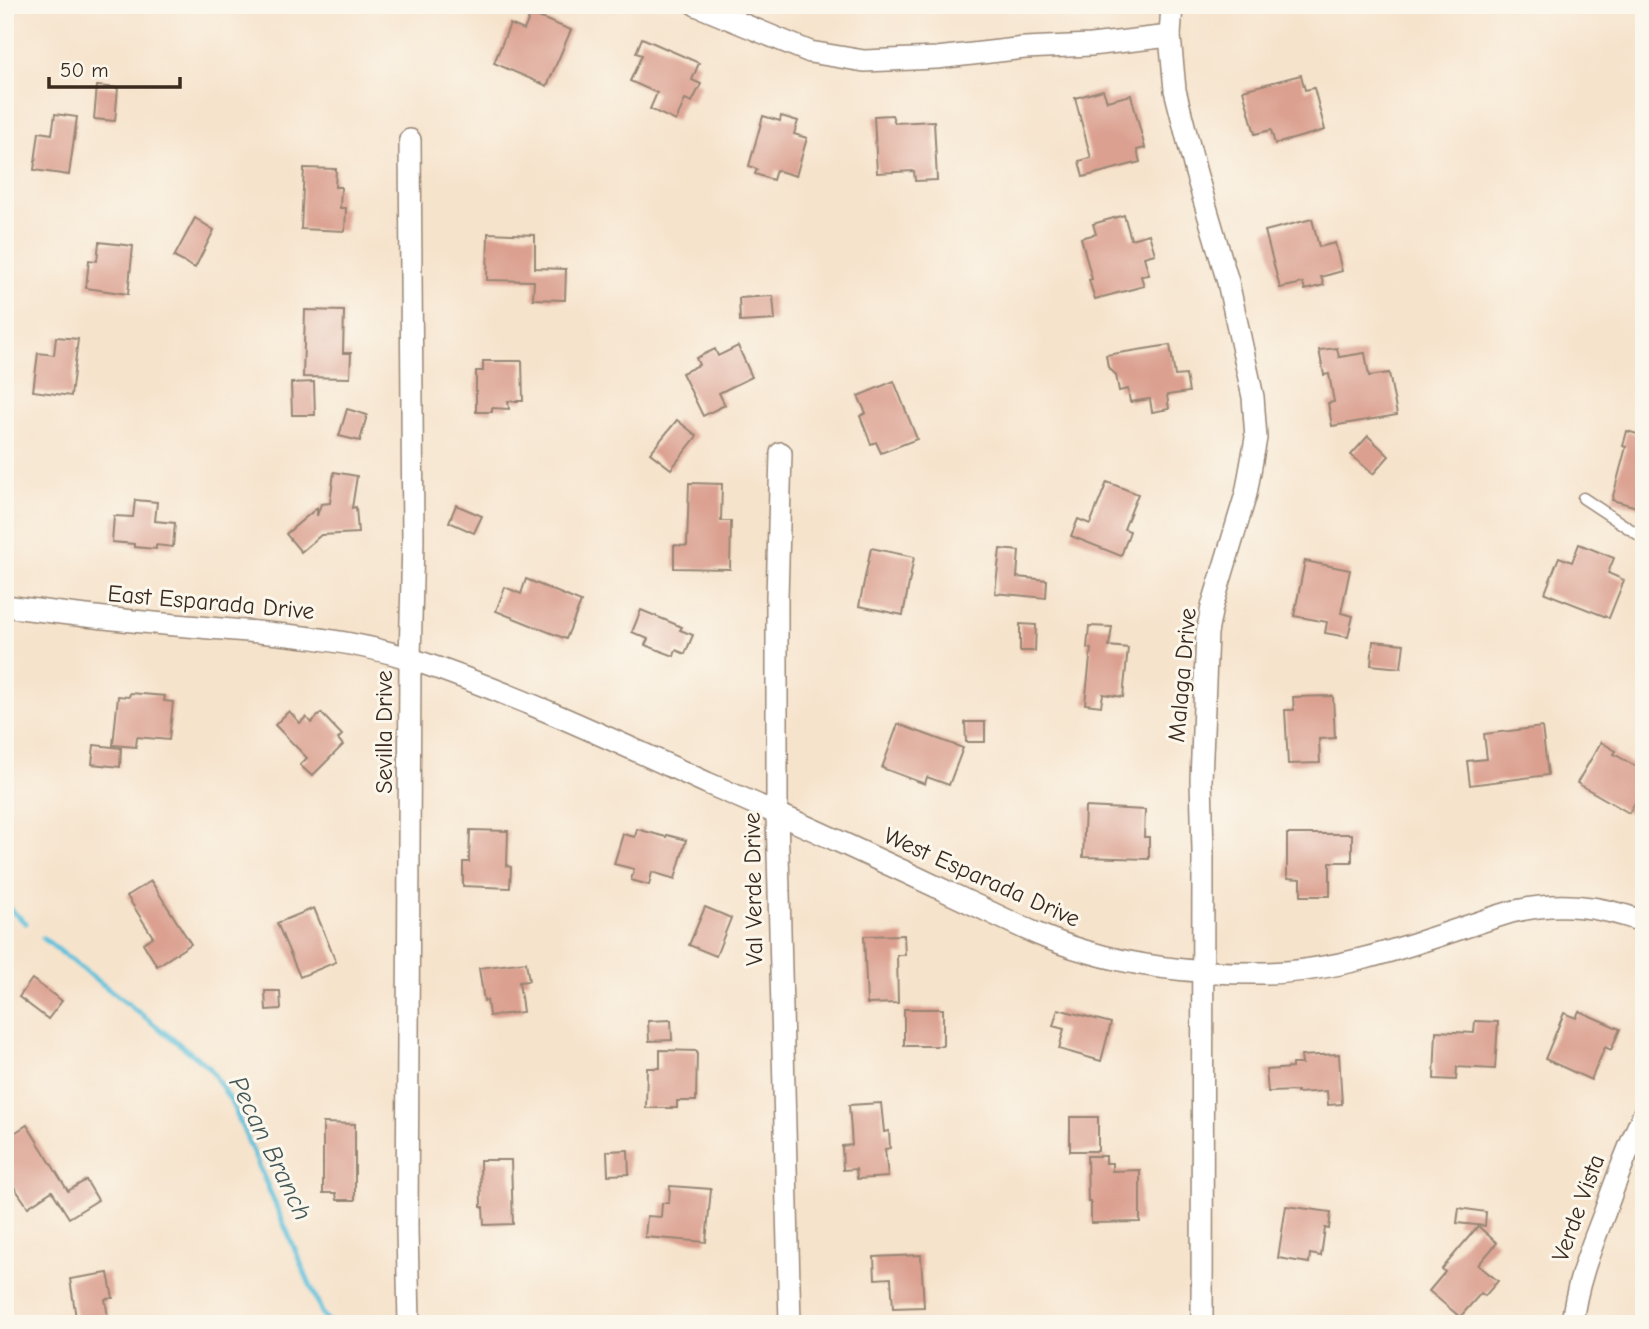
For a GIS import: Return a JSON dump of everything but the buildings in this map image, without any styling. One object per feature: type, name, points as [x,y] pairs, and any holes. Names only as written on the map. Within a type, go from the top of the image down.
[{"type":"street","points":[[696,5],[810,52],[864,61],[937,58],[1170,36]]},
{"type":"street","name":"Malaga Drive","points":[[1172,5],[1170,36],[1175,90],[1228,282],[1253,397],[1256,440],[1247,494],[1212,607],[1208,633],[1201,780],[1202,1324]]},
{"type":"street","name":"Sevilla Drive","points":[[409,1324],[407,1216],[413,532],[410,140]]},
{"type":"street","name":"Val Verde Drive","points":[[781,453],[777,598],[777,813],[790,1324]]},
{"type":"street","name":"East Esparada Drive","points":[[5,606],[124,621],[351,643],[410,659]]},
{"type":"street","name":"West Esparada Drive","points":[[410,659],[493,688],[777,813],[1039,935],[1112,958],[1172,968],[1265,973],[1359,961],[1511,912],[1542,906],[1583,906],[1644,922]]},
{"type":"street","name":"Verde Vista","points":[[1572,1324],[1582,1274],[1627,1150],[1644,1113]]},
{"type":"lane","points":[[1583,498],[1644,537]]},
{"type":"waterway","name":"Pecan Branch","points":[[5,905],[26,923]]},
{"type":"waterway","name":"Pecan Branch","points":[[43,938],[209,1067],[231,1101],[323,1315],[330,1324]]}]
